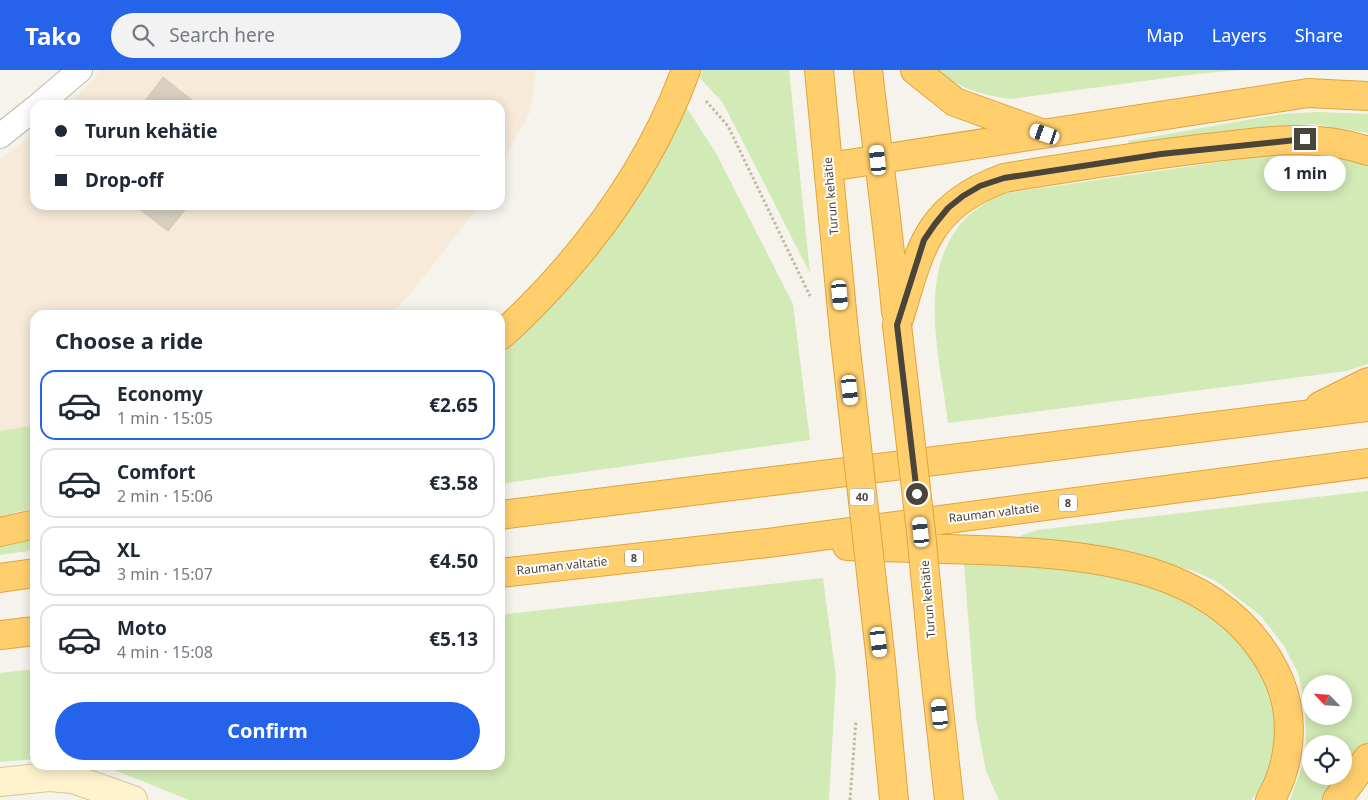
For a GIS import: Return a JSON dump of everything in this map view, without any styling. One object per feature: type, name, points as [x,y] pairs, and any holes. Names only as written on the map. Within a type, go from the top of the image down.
[{"type":"highway","points":[[505,332],[515,324],[564,271],[608,219],[644,161],[672,110],[686,70]]},
{"type":"highway","name":"Turun kehätie","points":[[819,70],[844,332],[881,662],[894,800]]},
{"type":"highway","name":"Turun kehätie","points":[[868,70],[878,160],[888,219],[897,325],[949,800]]},
{"type":"highway","points":[[915,70],[955,102],[1045,134]]},
{"type":"highway","points":[[829,167],[1308,93],[1368,96]]},
{"type":"highway","points":[[897,325],[924,240],[948,208],[980,186],[1004,178],[1161,154],[1294,138],[1337,142],[1368,150]]},
{"type":"highway","points":[[1300,415],[1368,382]]},
{"type":"highway","points":[[505,514],[1368,407]]},
{"type":"highway","name":"Rauman valtatie","points":[[505,572],[768,543],[1368,463]]},
{"type":"highway","points":[[0,532],[30,525]]},
{"type":"highway","points":[[768,543],[1048,552],[1123,564],[1193,589],[1226,611],[1256,640],[1268,656],[1282,688],[1289,726],[1288,748],[1284,766],[1270,800]]},
{"type":"highway","points":[[0,578],[30,574]]},
{"type":"highway","points":[[0,635],[30,632]]},
{"type":"highway","points":[[1337,800],[1368,758]]},
{"type":"highway","points":[[946,773],[969,800]]},
{"type":"main road","points":[[0,782],[49,777],[73,779],[133,800]]},
{"type":"main road","points":[[0,797],[17,800]]},
{"type":"street","points":[[45,100],[80,70]]},
{"type":"street","points":[[0,136],[30,112]]},
{"type":"path","points":[[706,101],[728,126],[803,277],[813,303]]},
{"type":"path","points":[[850,800],[856,711]]},
{"type":"shaded area","points":[[102,70],[536,70],[530,112],[505,158],[505,100],[73,100]]},
{"type":"shaded area","points":[[30,136],[30,210],[476,210],[407,298],[394,310],[30,310],[30,426],[0,431],[0,160]]},
{"type":"green space","points":[[702,70],[789,70],[810,273],[723,103],[700,78]]},
{"type":"green space","points":[[938,70],[1241,70],[1196,74],[1010,99],[972,90],[954,82]]},
{"type":"green space","points":[[685,105],[716,153],[793,304],[810,440],[505,483],[505,351],[573,282],[613,230]]},
{"type":"green space","points":[[1319,112],[1368,114],[1368,133],[1313,124],[1274,127],[1129,146],[1128,141],[1281,114]]},
{"type":"green space","points":[[1297,151],[1368,159],[1368,364],[1347,371],[948,423],[937,343],[936,288],[941,262],[951,237],[968,216],[1000,194]]},
{"type":"green space","points":[[30,426],[30,509],[0,516],[0,431]]},
{"type":"green space","points":[[1368,491],[1368,745],[1352,766],[1352,735],[1306,735],[1305,725],[1352,725],[1352,675],[1302,675],[1302,691],[1298,673],[1284,646],[1261,616],[1216,581],[1194,571],[1084,544],[1025,542],[1020,536],[1037,530]]},
{"type":"green space","points":[[30,536],[30,551],[0,555],[0,544]]},
{"type":"green space","points":[[964,564],[1078,571],[1135,582],[1162,590],[1188,601],[1214,618],[1226,628],[1247,652],[1263,679],[1274,707],[1276,736],[1272,762],[1260,788],[1251,800],[999,800],[986,771],[976,718]]},
{"type":"green space","points":[[823,578],[836,677],[829,800],[189,800],[114,770],[505,770],[505,614]]},
{"type":"green space","points":[[30,670],[30,759],[0,762],[0,673]]},
{"type":"green space","points":[[1302,766],[1302,785],[1338,785],[1327,800],[1290,800]]},
{"type":"building","points":[[163,77],[192,100],[146,100]]},
{"type":"building","points":[[141,210],[185,210],[168,231]]},
{"type":"route","points":[[917,494],[897,325],[924,240],[948,208],[980,186],[1004,178],[1161,154],[1294,138],[1305,139]]}]
